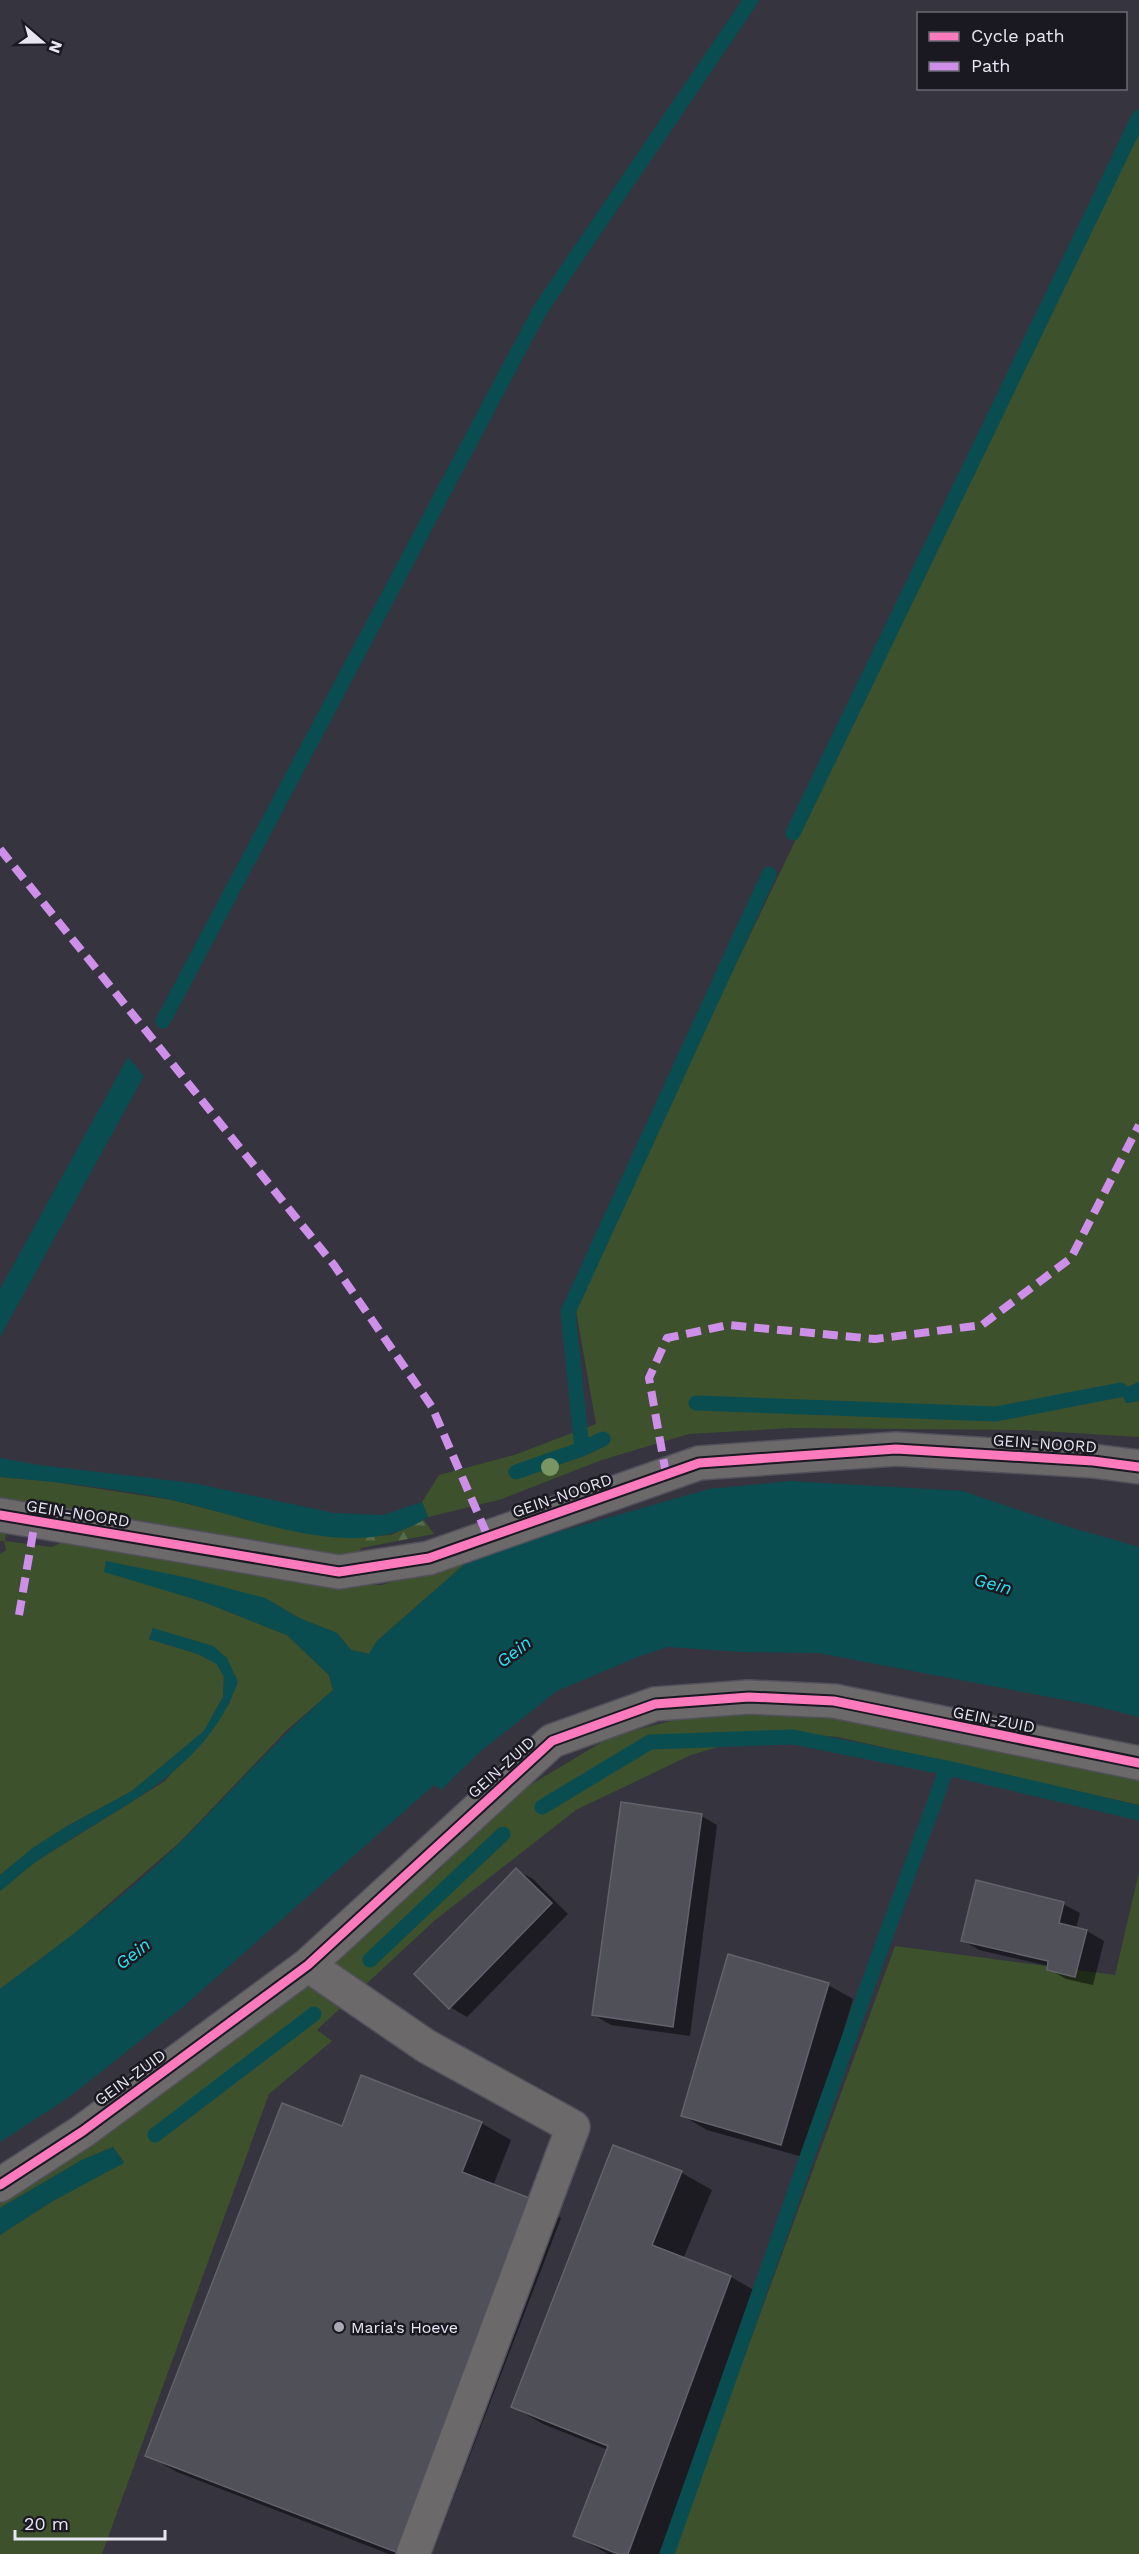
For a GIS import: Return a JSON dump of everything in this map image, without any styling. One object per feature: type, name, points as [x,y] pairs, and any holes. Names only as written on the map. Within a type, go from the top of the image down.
[{"type":"street","name":"GEIN-NOORD","points":[[0,1515],[339,1572],[429,1558],[699,1463],[896,1449],[1093,1461],[1139,1467]]},
{"type":"street","name":"GEIN-ZUID","points":[[0,2185],[82,2131],[308,1965],[552,1742],[655,1704],[749,1697],[834,1701],[1139,1763]]},
{"type":"street","points":[[308,1965],[426,2046],[573,2127],[413,2554]]},
{"type":"green space","points":[[1139,125],[1139,1382],[1120,1390],[1126,1403],[1139,1401],[1139,1437],[1024,1430],[792,1428],[689,1434],[602,1460],[499,1500],[428,1517],[422,1502],[439,1475],[514,1455],[596,1424],[576,1311],[724,989]]},
{"type":"green space","points":[[0,1477],[48,1481],[172,1500],[299,1532],[356,1537],[352,1541],[361,1548],[357,1556],[320,1556],[111,1515],[0,1500]]},
{"type":"green space","points":[[424,1520],[434,1534],[361,1548],[351,1541],[356,1537],[391,1535]]},
{"type":"green space","points":[[0,1533],[6,1533],[5,1541],[52,1547],[68,1539],[295,1581],[329,1585],[382,1585],[474,1556],[377,1641],[370,1654],[351,1650],[337,1633],[299,1618],[265,1598],[163,1589],[204,1602],[287,1635],[329,1675],[333,1690],[287,1730],[179,1843],[75,1933],[0,1989],[0,1891],[35,1862],[165,1781],[230,1703],[227,1658],[153,1628],[149,1639],[198,1654],[217,1664],[224,1677],[223,1697],[204,1731],[132,1791],[69,1825],[33,1848],[0,1875],[0,1554],[6,1550],[4,1541],[0,1541]]},
{"type":"green space","points":[[706,1712],[821,1714],[1139,1776],[1139,1805],[838,1737],[772,1731],[691,1755],[576,1810],[434,1921],[317,2030],[332,2041],[269,2094],[102,2554],[0,2554],[0,2235],[51,2202],[124,2162],[113,2147],[82,2160],[0,2208],[0,2200],[218,2051],[440,1869],[505,1800],[612,1736]]},
{"type":"green space","points":[[1139,1872],[1139,2554],[672,2554],[895,1946],[1115,1975]]},
{"type":"water","points":[[128,1057],[144,1076],[0,1337],[0,1289]]},
{"type":"water","points":[[1139,1382],[1139,1401],[1126,1403],[1120,1390]]},
{"type":"water","points":[[0,1458],[39,1465],[193,1483],[334,1513],[383,1515],[422,1502],[428,1517],[399,1531],[368,1537],[336,1537],[302,1533],[151,1496],[86,1486],[0,1477]]},
{"type":"water","name":"Gein","points":[[790,1481],[963,1491],[1069,1527],[1139,1547],[1139,1717],[1091,1705],[818,1653],[741,1652],[668,1647],[640,1656],[557,1691],[481,1751],[441,1790],[434,1785],[184,2006],[68,2098],[0,2142],[0,1989],[93,1919],[160,1862],[274,1746],[333,1690],[329,1675],[287,1635],[204,1602],[104,1572],[106,1561],[189,1578],[265,1598],[299,1618],[337,1633],[351,1650],[369,1654],[377,1641],[474,1556],[709,1489]]},
{"type":"water","points":[[153,1628],[213,1646],[227,1658],[238,1682],[222,1715],[202,1743],[179,1767],[124,1807],[36,1862],[0,1891],[0,1875],[33,1848],[69,1825],[132,1791],[204,1731],[223,1697],[224,1677],[217,1664],[198,1654],[149,1639]]},
{"type":"water","points":[[113,2147],[124,2163],[51,2202],[0,2235],[0,2208],[82,2160]]},
{"type":"building","points":[[621,1802],[702,1814],[673,2027],[592,2015]]},
{"type":"building","points":[[516,1868],[552,1903],[449,2009],[414,1974]]},
{"type":"building","points":[[976,1880],[1064,1902],[1059,1923],[1087,1930],[1075,1977],[1047,1970],[1048,1961],[961,1941]]},
{"type":"building","points":[[728,1954],[829,1983],[781,2145],[681,2116]]},
{"type":"building","name":"Maria's Hoeve","points":[[361,2075],[482,2122],[462,2172],[532,2199],[396,2552],[145,2456],[282,2103],[342,2126]]},
{"type":"building","points":[[613,2145],[682,2171],[652,2245],[731,2276],[628,2554],[618,2554],[573,2536],[608,2446],[511,2407]]},
{"type":"waterway","points":[[163,1021],[540,310],[751,0]]},
{"type":"waterway","points":[[793,833],[1139,117]]},
{"type":"waterway","points":[[582,1449],[568,1312],[769,874]]},
{"type":"waterway","points":[[696,1403],[996,1414],[1120,1390]]},
{"type":"waterway","points":[[516,1472],[582,1449],[603,1439]]},
{"type":"waterway","points":[[542,1807],[650,1742],[793,1737],[947,1768],[1139,1813]]},
{"type":"waterway","points":[[667,2554],[866,1990],[947,1768]]},
{"type":"waterway","points":[[370,1960],[503,1834]]},
{"type":"waterway","points":[[155,2135],[314,2014]]},
{"type":"marked path","points":[[0,849],[334,1265],[432,1407],[488,1537]]},
{"type":"marked path","points":[[666,1474],[649,1378],[667,1338],[728,1325],[875,1339],[982,1325],[1071,1258],[1139,1125]]},
{"type":"marked path","points":[[19,1615],[35,1521]]},
{"type":"cycle path","points":[[0,1515],[339,1572],[429,1558],[699,1463],[896,1449],[1093,1461],[1139,1467]]},
{"type":"cycle path","points":[[0,2185],[83,2131],[308,1965],[552,1741],[655,1704],[749,1697],[834,1701],[1139,1763]]},
{"type":"place","name":"Maria's Hoeve","points":[[339,2327]]}]
